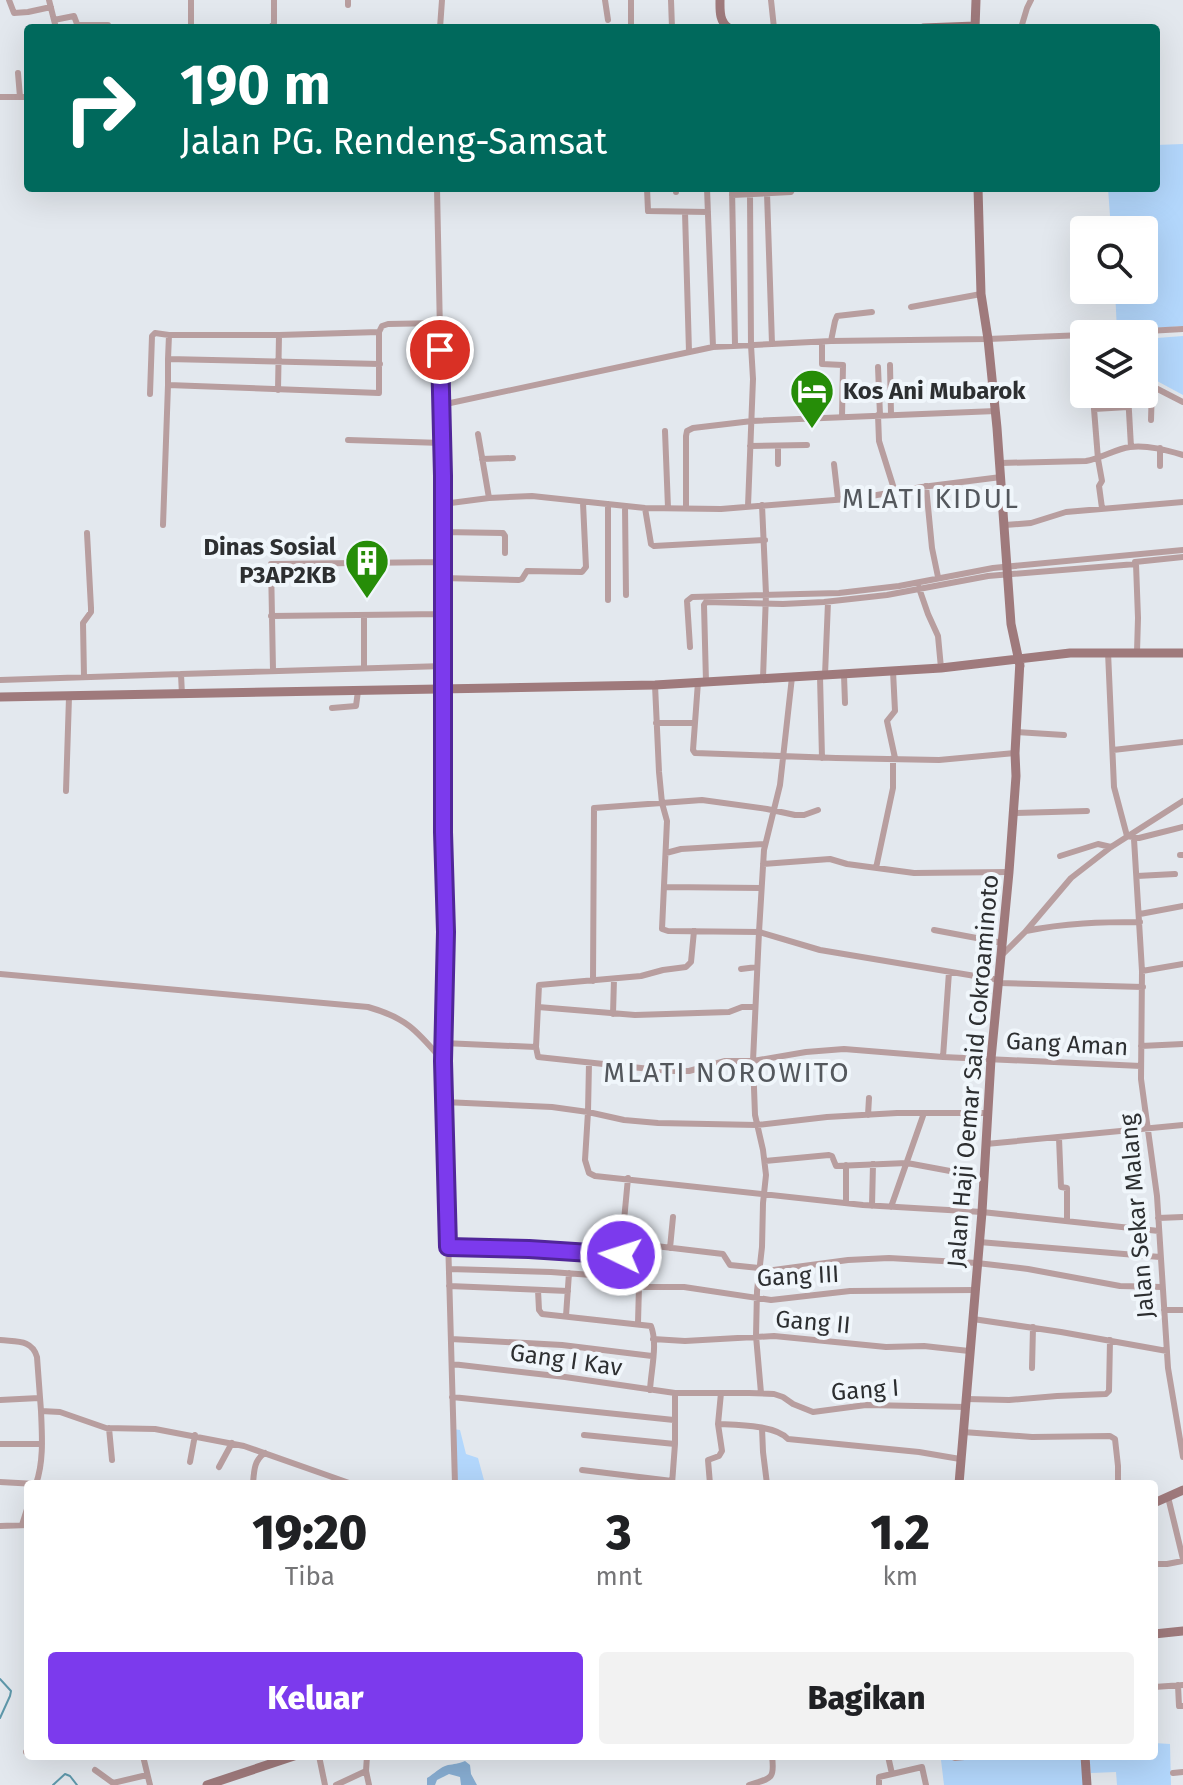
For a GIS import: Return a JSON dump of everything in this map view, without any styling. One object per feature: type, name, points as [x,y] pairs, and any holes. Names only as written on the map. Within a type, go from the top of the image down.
[{"type":"street","points":[[9,0],[14,13],[28,12],[50,4],[55,24]]},
{"type":"street","points":[[191,0],[191,24]]},
{"type":"street","points":[[273,24],[274,0]]},
{"type":"street","points":[[440,24],[442,0]]},
{"type":"street","points":[[605,0],[608,20]]},
{"type":"street","points":[[631,0],[631,24]]},
{"type":"street","points":[[671,0],[672,24]]},
{"type":"street","points":[[720,0],[724,24]]},
{"type":"street","points":[[771,0],[774,24]]},
{"type":"street","points":[[975,24],[976,0]]},
{"type":"street","points":[[1022,24],[1031,0]]},
{"type":"street","points":[[54,20],[74,16],[78,24]]},
{"type":"street","points":[[0,97],[24,97],[18,73]]},
{"type":"street","points":[[437,192],[446,932],[443,1061],[455,1480]]},
{"type":"street","points":[[647,192],[648,211],[708,212]]},
{"type":"street","points":[[707,192],[713,347]]},
{"type":"street","points":[[735,345],[732,192],[791,192]]},
{"type":"street","points":[[762,192],[772,344]]},
{"type":"street","name":"Jalan Haji Oemar Said Cokroaminoto","points":[[959,1480],[982,1212],[991,1059],[1009,872],[1020,664],[1011,624],[996,411],[981,294],[978,192]]},
{"type":"street","points":[[748,506],[753,379],[750,194]]},
{"type":"street","points":[[685,212],[689,352]]},
{"type":"street","points":[[911,307],[981,294]]},
{"type":"street","points":[[831,341],[837,316],[872,312]]},
{"type":"street","points":[[168,385],[379,393],[379,332],[384,325],[440,323]]},
{"type":"street","points":[[1158,331],[1183,329]]},
{"type":"street","points":[[150,394],[152,336],[155,333],[279,335],[379,332]]},
{"type":"street","points":[[163,525],[169,335]]},
{"type":"street","points":[[278,390],[279,335]]},
{"type":"street","points":[[441,405],[713,347],[1070,336]]},
{"type":"street","points":[[822,342],[822,364],[843,365],[842,417]]},
{"type":"street","points":[[168,359],[380,364]]},
{"type":"street","points":[[890,365],[891,414]]},
{"type":"street","points":[[878,367],[879,441],[895,492]]},
{"type":"street","points":[[1158,389],[1183,402]]},
{"type":"street","points":[[1095,408],[1102,508]]},
{"type":"street","points":[[1128,408],[1131,447]]},
{"type":"street","points":[[1151,408],[1151,420]]},
{"type":"street","points":[[686,508],[687,431],[693,428],[752,421],[996,411]]},
{"type":"street","points":[[665,431],[668,508]]},
{"type":"street","points":[[478,434],[489,498]]},
{"type":"street","points":[[348,440],[442,443]]},
{"type":"street","points":[[750,446],[807,445]]},
{"type":"street","points":[[778,446],[778,464]]},
{"type":"street","points":[[1000,463],[1086,461],[1131,447],[1160,448],[1183,455]]},
{"type":"street","points":[[1160,448],[1160,466]]},
{"type":"street","points":[[482,459],[513,458]]},
{"type":"street","points":[[834,464],[838,499]]},
{"type":"street","points":[[443,504],[532,496],[645,508],[721,509],[862,497],[1001,477]]},
{"type":"street","points":[[926,486],[938,577]]},
{"type":"street","points":[[1005,525],[1031,523],[1066,512],[1183,502]]},
{"type":"street","points":[[443,578],[519,580],[527,571],[582,572],[586,567],[583,503]]},
{"type":"street","points":[[608,504],[608,600]]},
{"type":"street","points":[[762,505],[766,599],[763,678]]},
{"type":"street","points":[[625,506],[626,595]]},
{"type":"street","points":[[645,508],[651,544],[654,546],[765,540]]},
{"type":"street","points":[[443,532],[503,533],[505,553]]},
{"type":"street","points":[[84,677],[83,623],[91,612],[87,533]]},
{"type":"street","points":[[1135,559],[1183,550]]},
{"type":"street","points":[[690,647],[689,598],[828,602],[887,595],[938,577],[1183,557]]},
{"type":"street","points":[[1135,559],[1137,652]]},
{"type":"street","points":[[273,670],[271,564],[443,562]]},
{"type":"street","points":[[1008,570],[918,585],[704,604],[702,682],[693,750],[695,753],[939,760],[1015,753]]},
{"type":"street","points":[[918,585],[938,636],[941,668]]},
{"type":"street","points":[[822,758],[828,602]]},
{"type":"street","points":[[271,616],[443,614]]},
{"type":"street","points":[[364,615],[364,668]]},
{"type":"street","name":"Jalan Sekar Malang","points":[[1108,652],[1114,787],[1130,838],[1137,876],[1143,987],[1141,1066],[1158,1218],[1168,1368],[1183,1457]]},
{"type":"street","points":[[0,680],[84,677],[357,695],[443,684],[655,685],[1020,664],[1070,653],[1183,653]]},
{"type":"street","points":[[0,697],[69,697],[273,670],[444,668]]},
{"type":"street","points":[[876,868],[893,788],[894,758],[887,721],[895,711],[893,671]]},
{"type":"street","points":[[844,675],[845,703]]},
{"type":"street","points":[[761,1393],[756,1336],[766,1175],[757,1125],[753,1061],[755,1007],[765,844],[780,785],[792,677]]},
{"type":"street","points":[[655,685],[662,803],[667,821],[663,930],[759,932],[820,950],[999,982],[1143,987]]},
{"type":"street","points":[[332,708],[354,706],[357,695]]},
{"type":"street","points":[[66,791],[69,697]]},
{"type":"street","points":[[656,723],[695,723]]},
{"type":"street","points":[[1016,732],[1064,735]]},
{"type":"street","points":[[1113,750],[1183,742]]},
{"type":"street","points":[[593,981],[593,809],[708,800],[795,815],[818,810]]},
{"type":"street","points":[[934,930],[1003,948],[1026,931],[1071,878],[1111,847],[1130,838],[1183,801]]},
{"type":"street","points":[[1013,813],[1087,811]]},
{"type":"street","points":[[1130,838],[1183,827]]},
{"type":"street","points":[[666,853],[681,849],[765,844]]},
{"type":"street","points":[[1060,856],[1098,844],[1111,847]]},
{"type":"street","points":[[763,864],[830,859],[914,873],[1009,872]]},
{"type":"street","points":[[1137,876],[1175,874]]},
{"type":"street","points":[[665,887],[761,888]]},
{"type":"street","points":[[1140,914],[1183,906]]},
{"type":"street","points":[[1026,931],[1089,922],[1140,922]]},
{"type":"street","points":[[443,1043],[536,1047],[539,985],[651,975],[689,965],[694,931]]},
{"type":"street","points":[[1142,971],[1183,964]]},
{"type":"street","points":[[741,969],[757,967]]},
{"type":"street","points":[[943,1057],[949,972]]},
{"type":"street","points":[[0,974],[368,1007],[402,1019],[443,1061]]},
{"type":"street","points":[[613,1014],[614,979]]},
{"type":"street","points":[[538,1007],[635,1015],[729,1012],[742,1007],[755,1007]]},
{"type":"street","points":[[1141,1046],[1183,1044]]},
{"type":"street","name":"Gang Aman","points":[[536,1047],[539,1058],[669,1071],[689,1071],[725,1061],[753,1061],[844,1049],[1141,1066]]},
{"type":"street","points":[[589,1063],[585,1160],[589,1173],[595,1176],[872,1206],[982,1212],[1159,1231]]},
{"type":"street","points":[[868,1115],[869,1098]]},
{"type":"street","points":[[444,1102],[552,1107],[658,1123],[757,1125],[868,1115],[987,1113]]},
{"type":"street","points":[[891,1207],[924,1113]]},
{"type":"street","points":[[986,1144],[1183,1125]]},
{"type":"street","points":[[1059,1138],[1061,1187],[1067,1188],[1067,1221]]},
{"type":"street","points":[[765,1161],[831,1155],[835,1166],[907,1163],[950,1171]]},
{"type":"street","points":[[872,1206],[873,1164]]},
{"type":"street","points":[[846,1165],[846,1203]]},
{"type":"street","points":[[449,1269],[619,1277],[628,1178]]},
{"type":"street","points":[[670,1248],[673,1217]]},
{"type":"street","points":[[1158,1218],[1183,1217]]},
{"type":"street","points":[[622,1242],[723,1254],[730,1265],[759,1270],[869,1258],[977,1263],[1120,1286],[1162,1287]]},
{"type":"street","points":[[979,1242],[1160,1257]]},
{"type":"street","points":[[448,1247],[621,1255]]},
{"type":"street","points":[[566,1316],[569,1273]]},
{"type":"street","name":"Gang III","points":[[619,1277],[623,1286],[684,1287],[781,1300],[850,1291],[975,1290]]},
{"type":"street","points":[[449,1286],[568,1291]]},
{"type":"street","points":[[638,1323],[639,1286]]},
{"type":"street","points":[[538,1290],[541,1313],[651,1326],[650,1390]]},
{"type":"street","points":[[1164,1310],[1183,1310]]},
{"type":"street","points":[[973,1319],[1167,1351]]},
{"type":"street","points":[[1032,1368],[1033,1327]]},
{"type":"street","name":"Gang II","points":[[653,1339],[810,1338],[886,1347],[924,1346],[969,1351]]},
{"type":"street","points":[[451,1339],[562,1345],[652,1356]]},
{"type":"street","points":[[0,1340],[28,1343],[37,1357],[42,1444],[38,1480]]},
{"type":"street","name":"Gang I","points":[[675,1393],[761,1393],[783,1397],[813,1412],[866,1405],[966,1403],[1106,1394],[1109,1391],[1110,1340]]},
{"type":"street","name":"Gang I Kav","points":[[452,1364],[675,1393]]},
{"type":"street","points":[[672,1480],[675,1393]]},
{"type":"street","points":[[709,1480],[707,1462],[721,1454],[718,1424],[721,1393]]},
{"type":"street","points":[[452,1397],[674,1420]]},
{"type":"street","points":[[0,1400],[39,1398]]},
{"type":"street","points":[[41,1411],[60,1412],[109,1428],[155,1429],[232,1443],[341,1480]]},
{"type":"street","points":[[718,1424],[762,1428],[782,1433],[788,1439],[960,1459]]},
{"type":"street","points":[[109,1428],[112,1460]]},
{"type":"street","points":[[762,1428],[766,1480]]},
{"type":"street","points":[[963,1432],[1032,1437],[1110,1436],[1115,1439],[1117,1447],[1118,1480]]},
{"type":"street","points":[[190,1462],[195,1435]]},
{"type":"street","points":[[584,1435],[675,1444]]},
{"type":"street","points":[[219,1467],[232,1443]]},
{"type":"street","points":[[0,1444],[42,1444]]},
{"type":"street","points":[[253,1480],[255,1465],[265,1453]]},
{"type":"street","points":[[582,1470],[651,1480]]},
{"type":"street","points":[[0,1482],[24,1483]]},
{"type":"street","points":[[1158,1501],[1183,1490]]},
{"type":"street","points":[[1158,1564],[1183,1560],[1181,1540],[1168,1497]]},
{"type":"street","points":[[0,1526],[24,1525]]},
{"type":"street","points":[[1158,1634],[1183,1631]]},
{"type":"street","points":[[1158,1687],[1181,1685],[1179,1706],[1183,1706]]},
{"type":"street","points":[[144,1760],[150,1785]]},
{"type":"street","points":[[207,1785],[282,1760]]},
{"type":"street","points":[[320,1760],[325,1785]]},
{"type":"street","points":[[367,1760],[369,1785]]},
{"type":"street","points":[[749,1785],[772,1776],[773,1760]]},
{"type":"street","points":[[889,1760],[892,1774]]},
{"type":"street","points":[[921,1760],[926,1785]]},
{"type":"street","points":[[1085,1760],[1087,1785]]},
{"type":"street","points":[[879,1785],[879,1777],[922,1767]]},
{"type":"street","points":[[95,1770],[113,1783],[147,1775]]},
{"type":"street","points":[[336,1785],[366,1771]]},
{"type":"street","points":[[1173,1773],[1183,1772]]},
{"type":"shaded area","points":[[1183,144],[1183,326],[1158,328],[1158,320],[1116,320],[1116,304],[1158,304],[1158,216],[1110,216],[1108,192],[1160,192],[1160,145]]},
{"type":"shaded area","points":[[1183,336],[1183,395],[1158,382],[1158,338]]},
{"type":"shaded area","points":[[453,1429],[460,1430],[466,1454],[478,1458],[484,1480],[455,1480]]},
{"type":"shaded area","points":[[1158,1743],[1170,1744],[1171,1785],[1117,1785],[1116,1772],[1091,1773],[1089,1760],[1158,1760]]},
{"type":"shaded area","points":[[941,1760],[1082,1760],[1083,1785],[944,1785]]},
{"type":"shaded area","points":[[465,1761],[470,1765],[477,1785],[461,1785],[460,1777],[449,1774],[437,1780],[435,1785],[427,1785],[427,1778],[440,1769]]},
{"type":"waterway","points":[[0,1679],[11,1691],[0,1718]]},
{"type":"waterway","points":[[53,1785],[65,1774],[77,1785]]},
{"type":"place","name":"Kos Ani Mubarok","points":[[812,430]]},
{"type":"place","name":"Dinas Sosial P3AP2KB","points":[[367,600]]},
{"type":"district","name":"MLATI KIDUL","points":[[931,498]]},
{"type":"district","name":"MLATI NOROWITO","points":[[727,1072]]},
{"type":"route","points":[[440,350],[446,932],[443,1061],[448,1247],[621,1255]]}]
